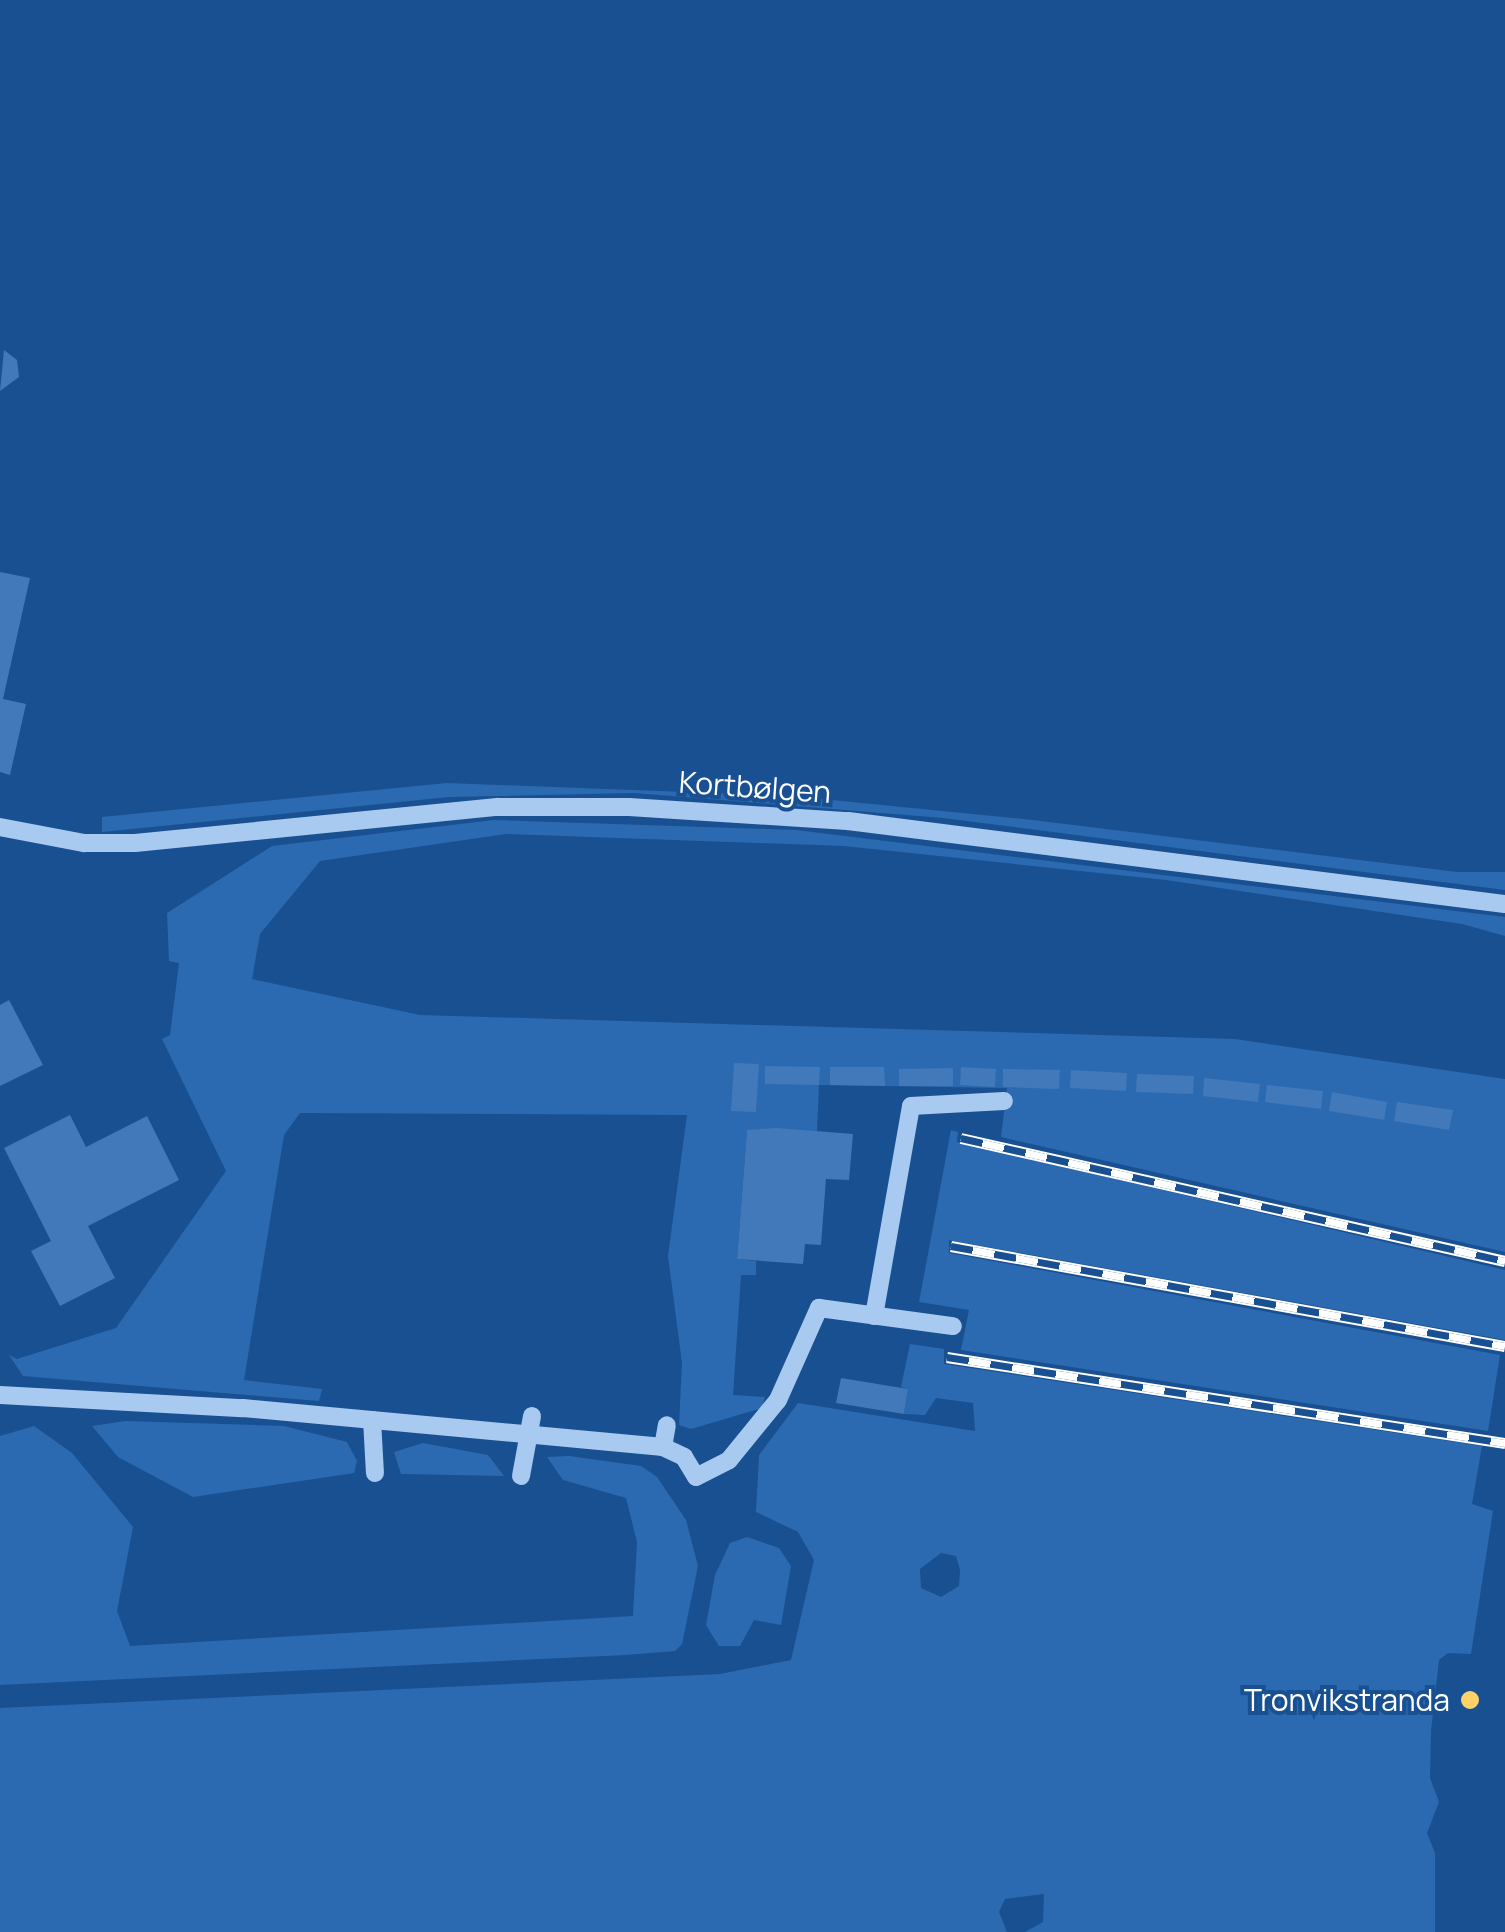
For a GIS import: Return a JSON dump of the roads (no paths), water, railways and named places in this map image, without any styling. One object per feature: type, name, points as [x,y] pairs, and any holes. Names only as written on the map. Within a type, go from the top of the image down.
[{"type":"lane","name":"Kortbølgen","points":[[0,827],[84,843],[134,843],[497,807],[629,806],[886,825],[1505,904]]},
{"type":"lane","points":[[874,1316],[912,1106],[1004,1101]]},
{"type":"lane","points":[[0,1395],[530,1426],[663,1447],[684,1457],[696,1477],[729,1460],[778,1400],[819,1308],[953,1326]]},
{"type":"lane","points":[[376,1473],[381,1415]]},
{"type":"lane","points":[[663,1447],[667,1425]]},
{"type":"lane","points":[[521,1476],[530,1426]]},
{"type":"railway","points":[[961,1138],[1505,1261]]},
{"type":"railway","points":[[951,1246],[1505,1346]]},
{"type":"railway","points":[[947,1357],[1505,1443]]},
{"type":"place","name":"Tronvikstranda","points":[[1470,1700]]}]
